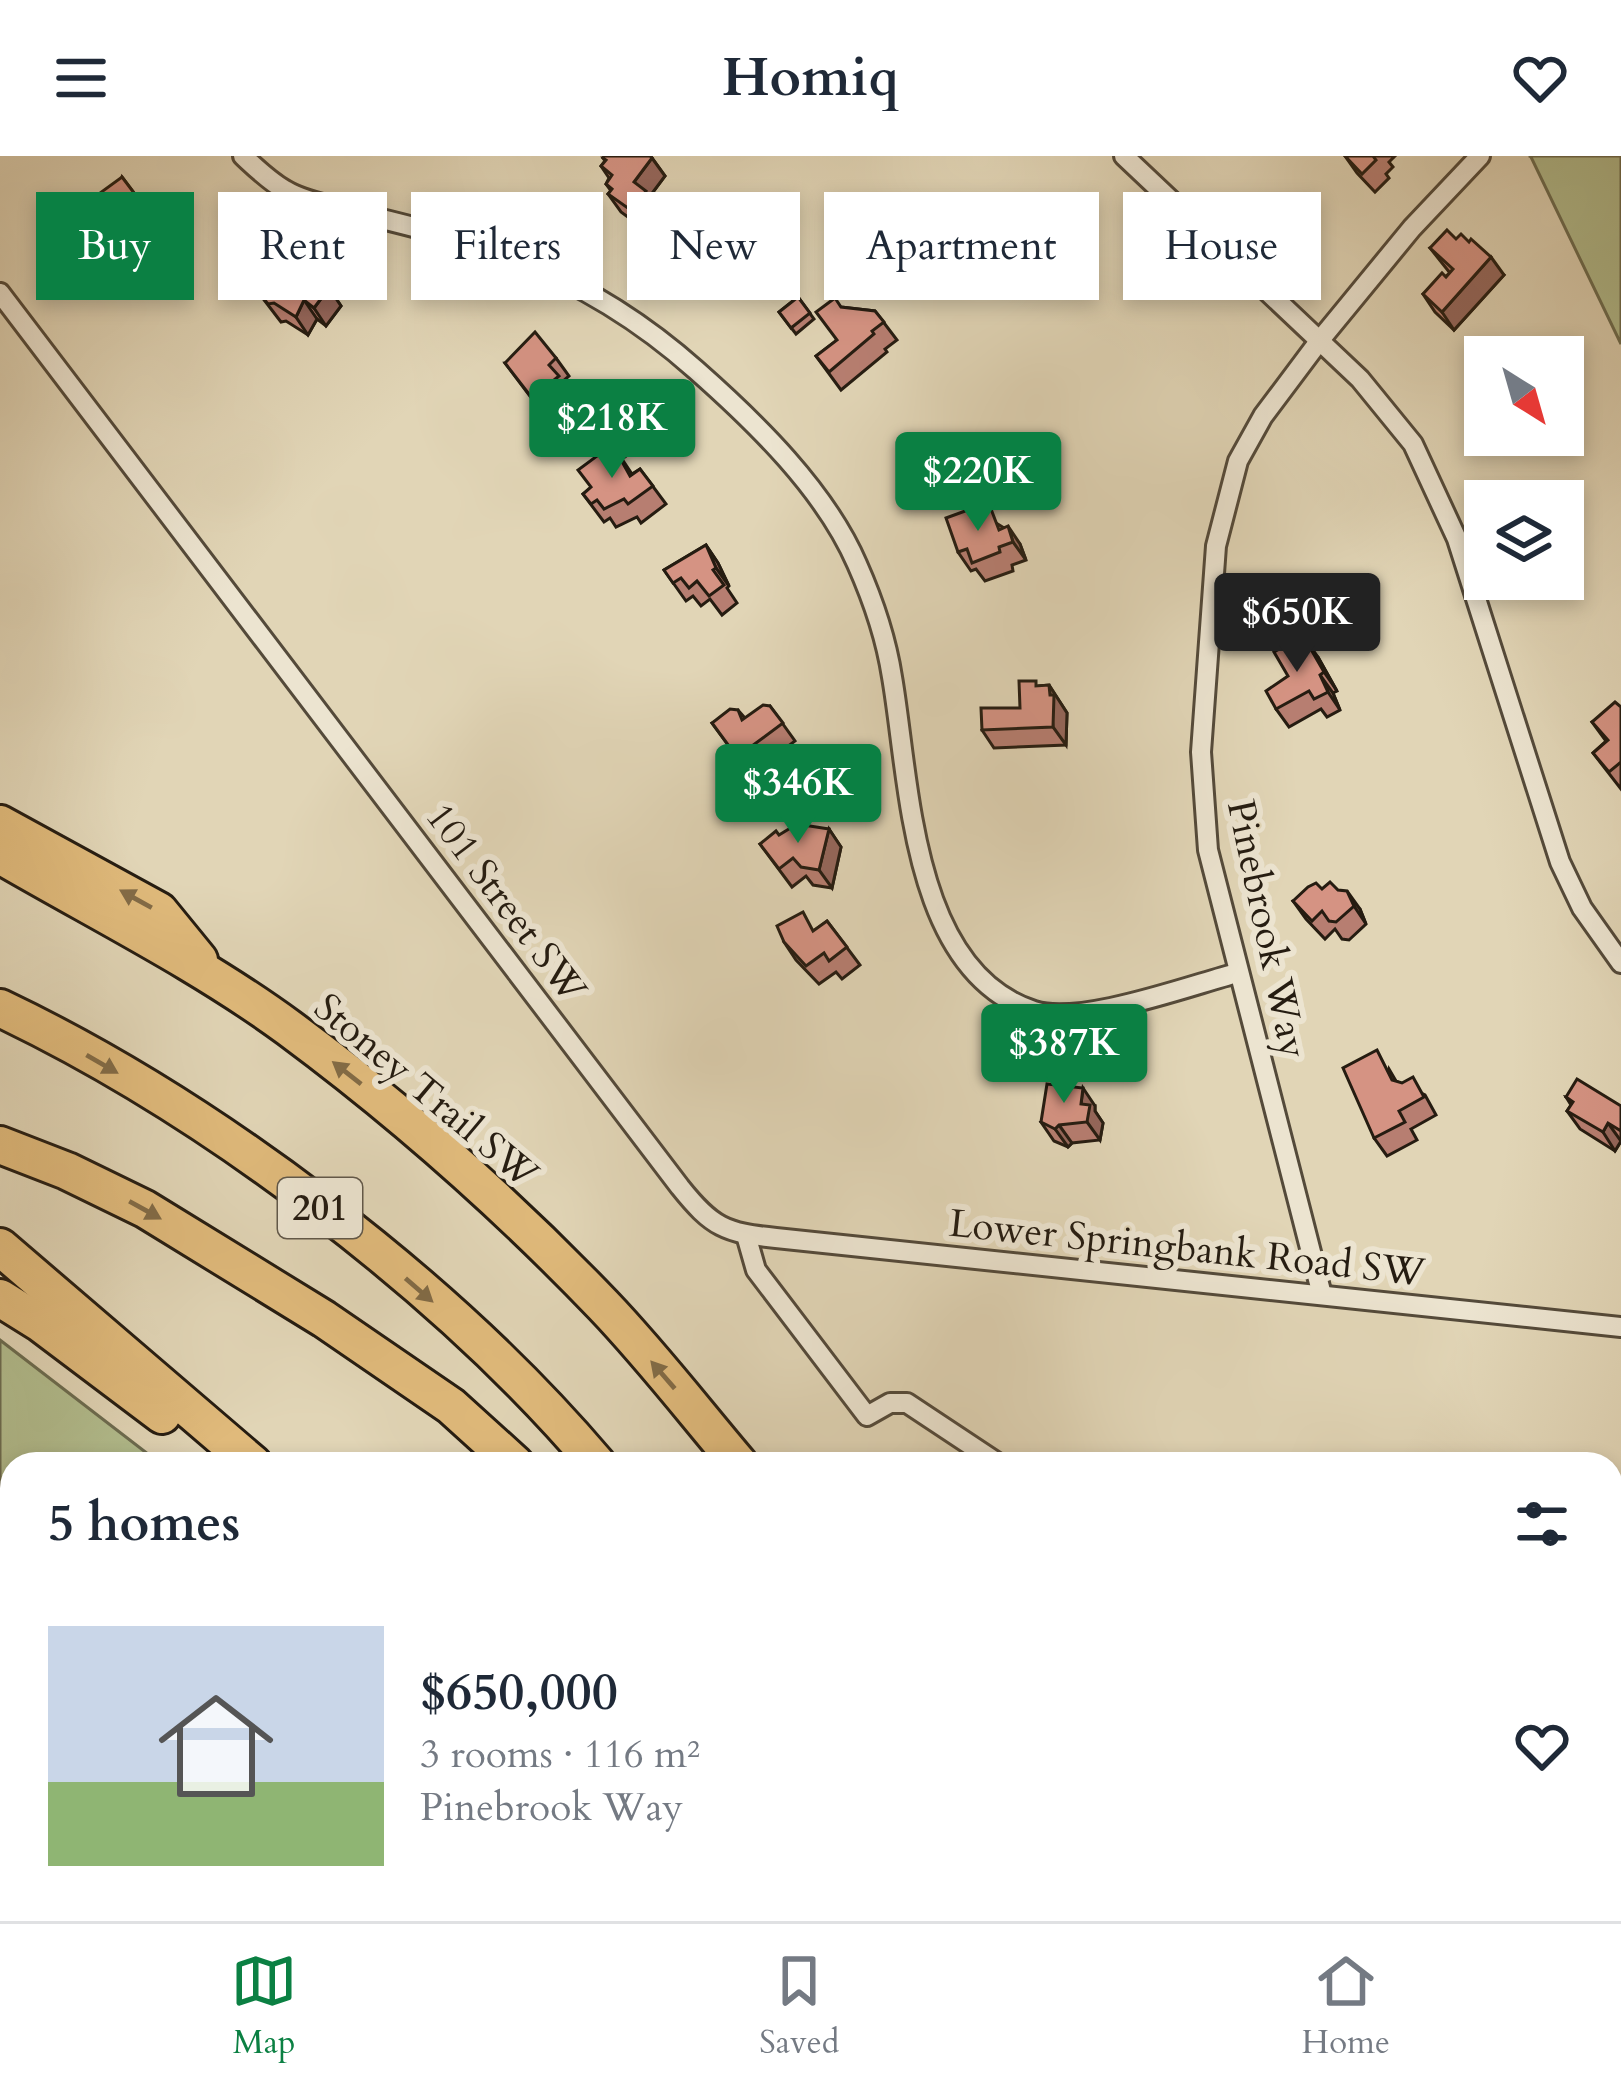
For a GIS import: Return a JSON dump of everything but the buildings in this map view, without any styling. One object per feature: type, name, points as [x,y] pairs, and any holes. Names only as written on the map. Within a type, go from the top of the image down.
[{"type":"highway","points":[[0,824],[159,911],[217,981]]},
{"type":"highway","name":"Stoney Trail SW","points":[[0,855],[217,981],[286,1026],[383,1101],[604,1306],[729,1452]]},
{"type":"highway","name":"201","points":[[0,1008],[126,1078],[283,1179],[472,1336],[585,1452]]},
{"type":"highway","points":[[0,1145],[145,1209],[324,1319],[451,1406],[502,1452]]},
{"type":"highway","points":[[0,1246],[240,1452]]},
{"type":"highway","points":[[0,1298],[211,1452]]},
{"type":"street","points":[[242,156],[272,182],[304,199],[475,244],[574,283],[677,354],[765,440],[833,520],[854,557],[890,662],[925,882],[959,947],[999,992],[1034,1011],[1068,1014],[1237,973]]},
{"type":"street","points":[[1124,156],[1390,410],[1436,486],[1464,559],[1560,862],[1582,908],[1621,963]]},
{"type":"street","name":"Pinebrook Way","points":[[1322,1295],[1208,850],[1201,752],[1216,547],[1238,461],[1263,416],[1412,228],[1480,156]]},
{"type":"street","name":"101 Street SW","points":[[0,293],[680,1186],[718,1227],[746,1234]]},
{"type":"street","points":[[746,1234],[756,1270],[867,1416],[890,1403],[908,1402],[981,1452]]},
{"type":"street","name":"Lower Springbank Road SW","points":[[746,1234],[1621,1328]]},
{"type":"green space","points":[[1621,156],[1621,344],[1531,157]]},
{"type":"green space","points":[[0,1340],[145,1452],[0,1452]]}]
